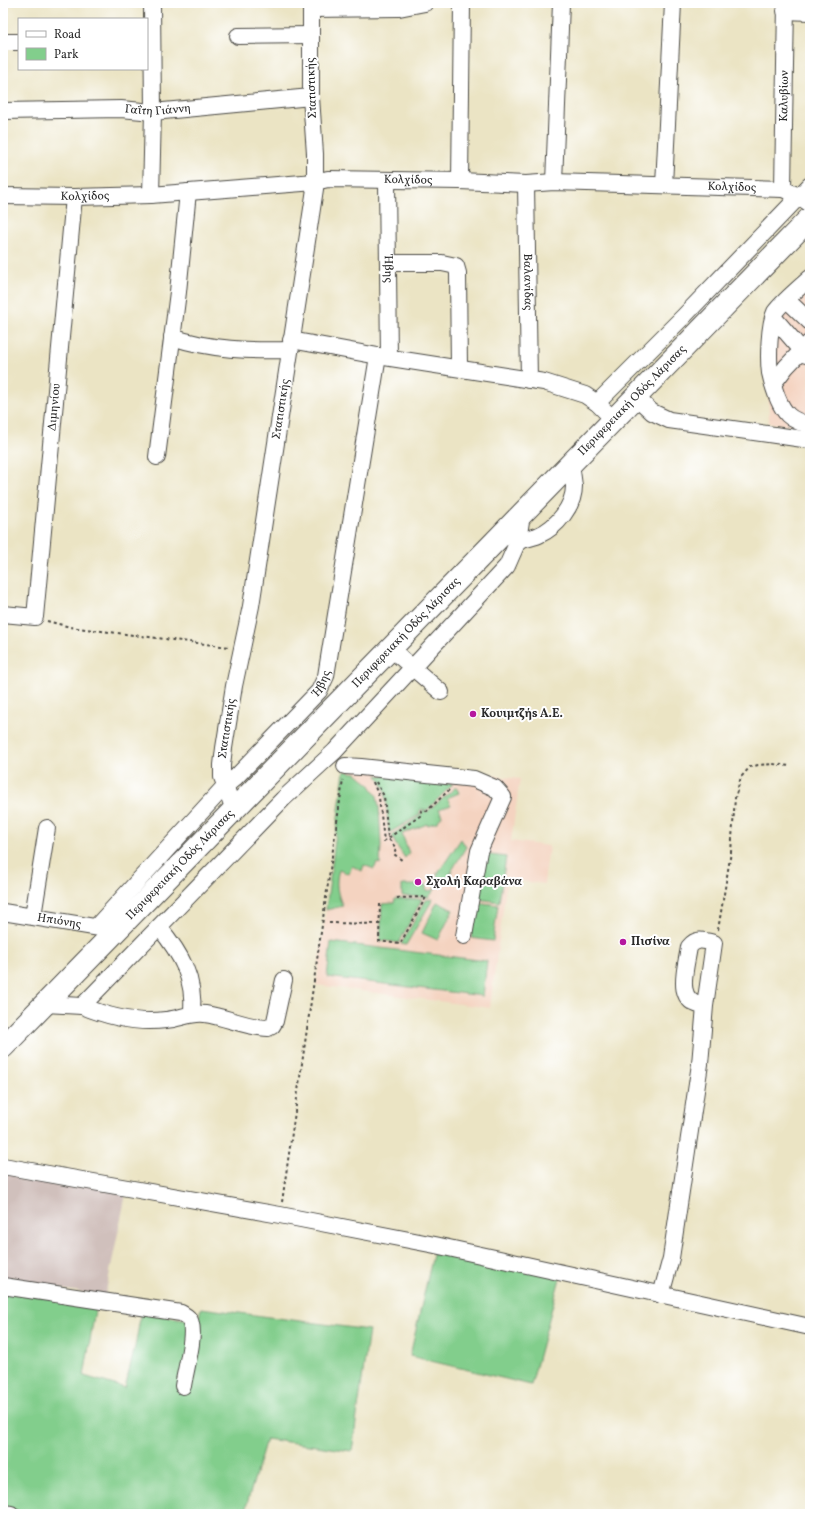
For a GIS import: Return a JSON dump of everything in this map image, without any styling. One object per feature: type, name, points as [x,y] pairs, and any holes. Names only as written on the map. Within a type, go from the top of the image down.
[{"type":"highway","name":"Περιφερειακή Οδός Λάρισας","points":[[3,1047],[45,1004],[106,929],[234,810],[810,218]]},
{"type":"street","points":[[151,195],[153,112],[150,44],[152,3]]},
{"type":"street","points":[[311,6],[407,5],[425,3]]},
{"type":"street","points":[[460,181],[462,3]]},
{"type":"street","points":[[554,182],[561,3]]},
{"type":"street","points":[[664,185],[673,3]]},
{"type":"street","name":"Στατιστικής","points":[[234,810],[222,777],[223,753],[229,714],[251,606],[290,345],[313,208],[315,154],[311,97],[311,6]]},
{"type":"street","points":[[785,7],[810,12]]},
{"type":"street","name":"Καλυβίων","points":[[783,189],[785,7]]},
{"type":"street","points":[[238,36],[311,35]]},
{"type":"street","points":[[3,42],[18,42]]},
{"type":"street","name":"Γαΐτη Γιάννη","points":[[3,111],[121,109],[153,112],[311,97]]},
{"type":"street","name":"Κολχίδος","points":[[3,196],[74,197],[151,195],[315,182],[328,179],[460,181],[526,184],[554,182],[664,185],[783,189],[806,195]]},
{"type":"street","name":"Ήβης","points":[[106,929],[224,786],[236,777],[319,691],[326,676],[384,356],[388,263],[387,181]]},
{"type":"street","name":"Βαλανίδας","points":[[526,184],[529,380]]},
{"type":"street","points":[[157,458],[186,228],[188,192]]},
{"type":"street","points":[[597,403],[806,195]]},
{"type":"street","name":"Διμηνίου","points":[[35,617],[74,197]]},
{"type":"street","points":[[388,263],[442,263],[456,266],[458,272],[459,368]]},
{"type":"street","points":[[810,280],[789,303],[774,323],[770,372],[780,403],[789,416],[797,422],[810,425]]},
{"type":"street","points":[[789,303],[810,322]]},
{"type":"street","points":[[773,384],[786,367],[805,352],[774,323]]},
{"type":"street","points":[[172,337],[192,344],[220,349],[263,351],[290,345],[384,356],[529,380],[573,390],[585,395],[597,403],[614,420]]},
{"type":"street","points":[[636,397],[652,412],[670,420],[810,440]]},
{"type":"street","points":[[518,542],[539,535],[548,530],[566,512],[571,501],[574,487],[571,464]]},
{"type":"street","points":[[82,1006],[283,799],[335,751],[507,566],[518,542],[522,514]]},
{"type":"street","points":[[3,614],[35,617]]},
{"type":"street","points":[[391,649],[441,692]]},
{"type":"street","points":[[345,766],[366,771],[474,779],[495,788],[503,797],[479,851],[464,936]]},
{"type":"street","points":[[33,916],[47,828]]},
{"type":"street","name":"Ηπιόνης","points":[[3,912],[106,929]]},
{"type":"street","points":[[159,927],[173,944],[185,966],[191,983],[193,998],[192,1014]]},
{"type":"street","points":[[661,1295],[670,1266],[700,1064],[705,1006],[714,943],[699,940],[693,942],[689,947],[684,989],[686,996],[695,1004],[705,1006]]},
{"type":"street","points":[[45,1004],[82,1006],[116,1017],[136,1021],[155,1022],[192,1014],[204,1014],[268,1028],[272,1026],[275,1021],[284,980]]},
{"type":"street","points":[[3,1166],[280,1215],[435,1245],[810,1326]]},
{"type":"street","points":[[3,1286],[181,1312],[188,1317],[192,1325],[192,1336],[183,1386]]},
{"type":"street","points":[[3,1513],[11,1514]]},
{"type":"path","points":[[35,617],[53,624],[70,627],[243,649]]},
{"type":"path","points":[[714,943],[720,926],[731,847],[735,798],[739,783],[744,774],[752,766],[766,763],[790,766]]},
{"type":"path","points":[[280,1215],[345,766]]},
{"type":"path","points":[[366,771],[380,786],[384,796],[388,838],[396,848],[394,854],[403,861]]},
{"type":"path","points":[[366,771],[379,797],[384,841],[420,816],[421,811],[427,811],[461,778]]},
{"type":"path","points":[[380,904],[379,941],[400,944],[426,897],[395,898]]},
{"type":"path","points":[[329,923],[380,924]]},
{"type":"shaded area","points":[[810,271],[810,429],[769,423],[768,315]]},
{"type":"shaded area","name":"Σχολή Καραβάνα","points":[[346,757],[520,779],[511,841],[549,846],[544,884],[507,879],[490,1008],[316,985]]},
{"type":"shaded area","points":[[3,1167],[127,1189],[105,1296],[3,1280]]},
{"type":"green space","points":[[344,771],[356,773],[369,784],[377,796],[381,845],[380,864],[377,863],[374,869],[364,865],[362,871],[352,866],[349,874],[339,870],[337,888],[343,906],[326,910]]},
{"type":"green space","points":[[377,775],[453,784],[427,810],[420,810],[419,815],[389,833],[385,790]]},
{"type":"green space","points":[[456,787],[459,793],[447,798],[451,805],[439,809],[442,816],[437,822],[427,824],[402,834],[409,853],[405,858],[395,843],[392,835],[420,816],[423,810],[427,812]]},
{"type":"green space","points":[[461,839],[466,847],[445,882],[438,881],[437,872],[438,873]]},
{"type":"green space","points":[[483,854],[506,857],[499,902],[477,899]]},
{"type":"green space","points":[[402,885],[426,885],[426,891],[434,890],[435,886],[436,888],[429,897],[402,896]]},
{"type":"green space","points":[[395,899],[422,899],[399,943],[380,940],[382,904],[394,903]]},
{"type":"green space","points":[[433,899],[406,945],[401,944],[426,900]]},
{"type":"green space","points":[[437,902],[453,910],[438,940],[422,933]]},
{"type":"green space","points":[[476,902],[498,905],[493,941],[471,938]]},
{"type":"green space","points":[[331,942],[487,961],[483,996],[327,977]]},
{"type":"green space","points":[[435,1246],[562,1271],[531,1385],[410,1356]]},
{"type":"green space","points":[[3,1291],[96,1305],[84,1376],[125,1388],[141,1313],[198,1321],[201,1308],[369,1330],[352,1451],[266,1439],[244,1514],[35,1514],[3,1508]]},
{"type":"place","name":"Κουιμτζήs Α.Ε.","points":[[473,714]]},
{"type":"place","name":"Σχολή Καραβάνα","points":[[418,882]]},
{"type":"place","name":"Πισίνα","points":[[623,942]]}]
